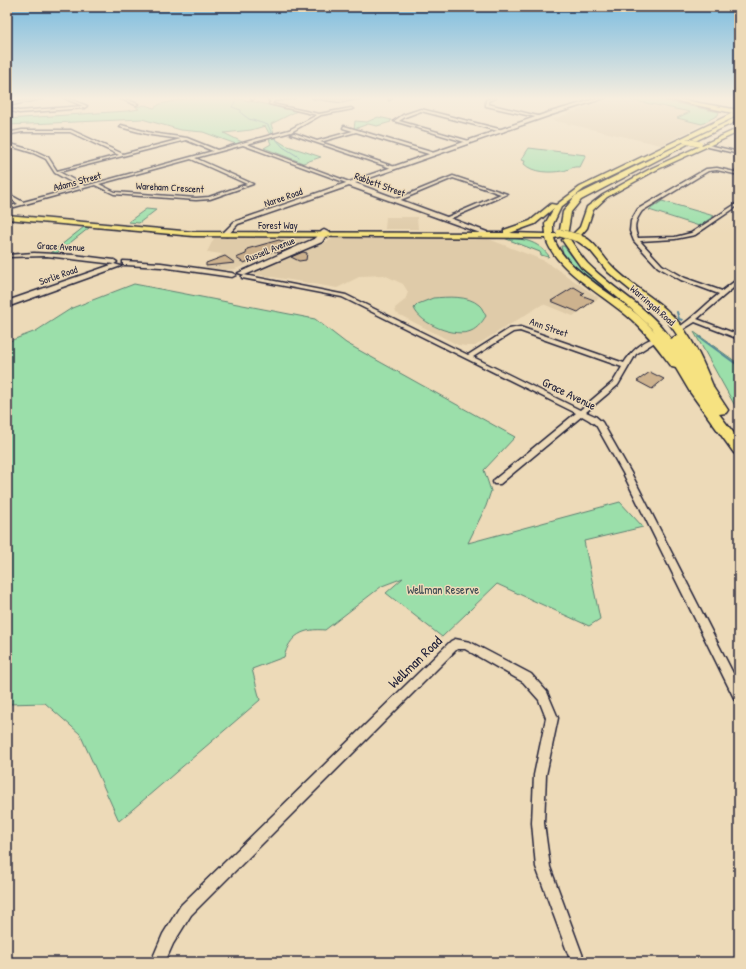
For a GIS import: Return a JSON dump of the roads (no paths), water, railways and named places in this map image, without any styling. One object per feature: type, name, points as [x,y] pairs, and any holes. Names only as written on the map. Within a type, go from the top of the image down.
[{"type":"highway","points":[[570,235],[574,213],[584,199],[610,184],[693,143]]},
{"type":"highway","points":[[570,235],[567,212],[578,198],[693,143]]},
{"type":"highway","name":"Warringah Road","points":[[570,235],[576,256],[586,268],[634,306],[655,326],[672,348],[690,382],[739,450]]},
{"type":"highway","name":"Warringah Road","points":[[570,235],[582,254],[601,273],[644,305],[661,320],[687,355],[739,436]]},
{"type":"main road","name":"Naree Road","points":[[226,233],[236,224],[464,143]]},
{"type":"main road","points":[[504,232],[519,229],[535,221],[561,199],[582,188],[692,143]]},
{"type":"main road","points":[[582,188],[568,197],[557,208],[550,220],[549,234],[570,235],[583,228],[593,206],[605,196],[654,169],[693,143]]},
{"type":"main road","name":"Rabbett Street","points":[[351,184],[485,232]]},
{"type":"main road","name":"Forest Way","points":[[7,216],[226,233],[522,236],[549,234]]},
{"type":"main road","points":[[586,219],[595,252]]},
{"type":"main road","name":"Forest Way","points":[[324,234],[485,232],[549,234]]},
{"type":"main road","name":"Russell Avenue","points":[[232,275],[243,275],[319,240],[324,234]]},
{"type":"main road","name":"Warringah Road","points":[[549,234],[558,256],[582,278],[638,320],[656,339],[690,382]]},
{"type":"main road","name":"Warringah Road","points":[[570,235],[589,244],[612,270],[663,311],[680,329],[695,354],[712,395]]},
{"type":"main road","points":[[522,236],[539,241],[558,256]]},
{"type":"main road","name":"Sorlie Road","points":[[7,304],[116,264],[126,263],[161,265],[232,275]]},
{"type":"street","points":[[97,143],[122,155]]},
{"type":"street","points":[[56,172],[169,143]]},
{"type":"street","points":[[197,143],[217,151]]},
{"type":"street","points":[[321,143],[394,168]]},
{"type":"street","points":[[397,143],[433,154]]},
{"type":"street","points":[[694,143],[739,153]]},
{"type":"street","points":[[7,144],[34,152],[46,158],[56,172],[84,187]]},
{"type":"street","name":"Adams Street","points":[[7,208],[244,144]]},
{"type":"street","name":"Rabbett Street","points":[[244,144],[351,184]]},
{"type":"street","name":"Wareham Crescent","points":[[95,184],[114,193],[196,199],[209,198],[251,184],[192,158]]},
{"type":"street","points":[[723,293],[683,279],[664,268],[632,235],[632,224],[638,212],[646,206],[709,170],[717,169],[739,174]]},
{"type":"street","points":[[396,200],[453,177],[505,194],[447,219]]},
{"type":"street","points":[[7,194],[22,204]]},
{"type":"street","points":[[636,240],[675,238],[693,234],[739,203]]},
{"type":"street","name":"Grace Avenue","points":[[7,256],[40,255],[87,258],[116,264]]},
{"type":"street","name":"Grace Avenue","points":[[243,275],[344,296],[581,413],[599,424],[627,473],[739,696]]},
{"type":"street","points":[[680,329],[694,321],[697,315],[739,280]]},
{"type":"street","points":[[694,321],[739,337]]},
{"type":"street","name":"Ann Street","points":[[468,357],[512,330],[520,328],[627,366]]},
{"type":"street","points":[[497,482],[619,381],[636,351],[656,339]]},
{"type":"street","name":"Wellman Road","points":[[158,962],[168,939],[186,910],[455,644],[466,645],[527,678],[543,696],[552,718],[540,775],[538,822],[543,867],[578,962]]},
{"type":"waterway","points":[[280,143],[299,157]]},
{"type":"waterway","points":[[677,312],[679,319],[682,320]]},
{"type":"waterway","points":[[699,337],[739,366]]},
{"type":"park label","name":"Wellman Reserve","points":[[443,590]]}]
